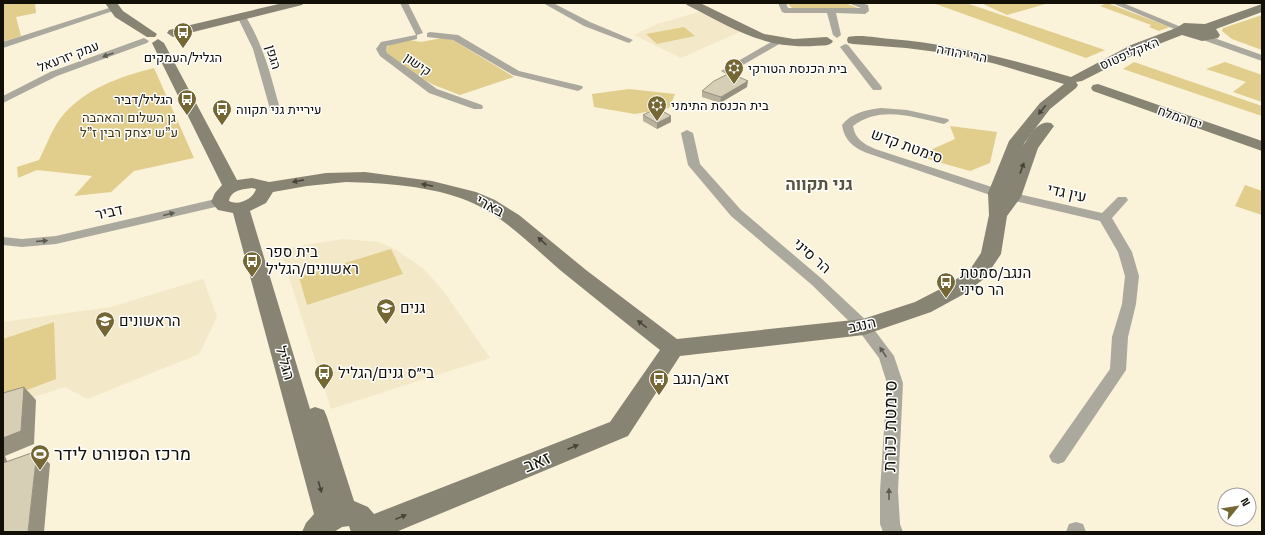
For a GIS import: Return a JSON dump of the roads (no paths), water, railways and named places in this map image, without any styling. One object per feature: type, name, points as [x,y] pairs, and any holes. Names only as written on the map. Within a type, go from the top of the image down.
[{"type":"street","points":[[159,37],[298,3]]},
{"type":"street","points":[[404,3],[416,35],[427,33],[430,35],[455,37],[516,74],[578,88]]},
{"type":"street","points":[[547,3],[587,24],[629,40]]},
{"type":"street","points":[[691,3],[748,32],[778,41],[794,43],[832,38],[831,11]]},
{"type":"street","points":[[782,3],[785,10],[865,11],[865,7],[852,3]]},
{"type":"street","points":[[1116,3],[1262,54]]},
{"type":"street","points":[[1125,3],[1185,28]]},
{"type":"street","points":[[3,45],[117,5]]},
{"type":"street","name":"הגליל","points":[[117,5],[119,14],[159,37],[237,197],[330,521]]},
{"type":"street","name":"האקליפטוס","points":[[1082,84],[1150,49],[1184,37],[1205,34],[1262,8]]},
{"type":"street","name":"הגפן","points":[[241,16],[250,29],[256,42],[275,109]]},
{"type":"street","name":"האקליפטוס","points":[[1082,84],[1136,48],[1185,28]]},
{"type":"street","points":[[1205,34],[1262,58]]},
{"type":"street","name":"קישון","points":[[416,35],[384,44],[381,49],[383,54],[433,91],[478,107]]},
{"type":"street","name":"עמק יזרעאל","points":[[3,100],[33,84],[61,72],[159,37]]},
{"type":"street","name":"הרי יהודה","points":[[832,38],[836,46],[849,43],[912,44],[960,52],[999,60],[1082,84]]},
{"type":"street","points":[[726,71],[778,41]]},
{"type":"street","points":[[849,43],[877,88]]},
{"type":"street","name":"ים המלח","points":[[1082,84],[1262,146]]},
{"type":"street","name":"הנגב","points":[[673,348],[864,327],[923,307],[957,289],[978,273],[992,254],[998,215],[1004,195],[1030,148],[1057,109],[1082,84]]},
{"type":"street","name":"סימטת קדש","points":[[944,121],[898,111],[876,111],[852,120],[847,125],[847,132],[852,140],[871,151],[1004,195]]},
{"type":"street","name":"הר סיני","points":[[687,133],[694,165],[736,213],[817,282],[864,327]]},
{"type":"street","name":"בארי","points":[[237,197],[257,183],[265,188],[311,179],[357,176],[397,179],[450,189],[477,198],[509,216],[532,233],[609,299],[673,348]]},
{"type":"street","name":"עין גדי","points":[[1004,195],[1105,218]]},
{"type":"street","name":"דביר","points":[[3,241],[22,243],[56,240],[237,197]]},
{"type":"street","points":[[1058,456],[1118,370],[1120,337],[1129,304],[1132,276],[1126,252],[1105,218],[1122,200]]},
{"type":"street","name":"סימטת כנרת","points":[[864,327],[886,356],[895,383],[889,491],[890,524],[893,532]]},
{"type":"street","name":"זאב","points":[[365,532],[619,429],[673,348]]},
{"type":"street","points":[[330,521],[354,514],[360,518],[364,524],[365,532]]},
{"type":"place","name":"הגליל/העמקים","points":[[183,49]]},
{"type":"place","name":"בית הכנסת הטורקי","points":[[734,85]]},
{"type":"place","name":"הגליל/דביר","points":[[187,116]]},
{"type":"place","name":"בית הכנסת התימני","points":[[657,122]]},
{"type":"place","name":"עיריית גני תקווה","points":[[222,126]]},
{"type":"place","name":"בית ספר ראשונים/הגליל","points":[[252,278]]},
{"type":"place","name":"הנגב/סמטת הר סיני","points":[[946,299]]},
{"type":"place","name":"גנים","points":[[386,325]]},
{"type":"place","name":"הראשונים","points":[[105,338]]},
{"type":"place","name":"בי״ס גנים/הגליל","points":[[324,390]]},
{"type":"place","name":"זאב/הנגב","points":[[659,396]]},
{"type":"place","name":"מרכז הספורט לידר","points":[[40,471]]},
{"type":"district","name":"גני תקווה","points":[[819,184]]},
{"type":"park label","name":"גן השלום והאהבה ע\"ש יצחק רבין ז\"ל","points":[[129,124]]}]
